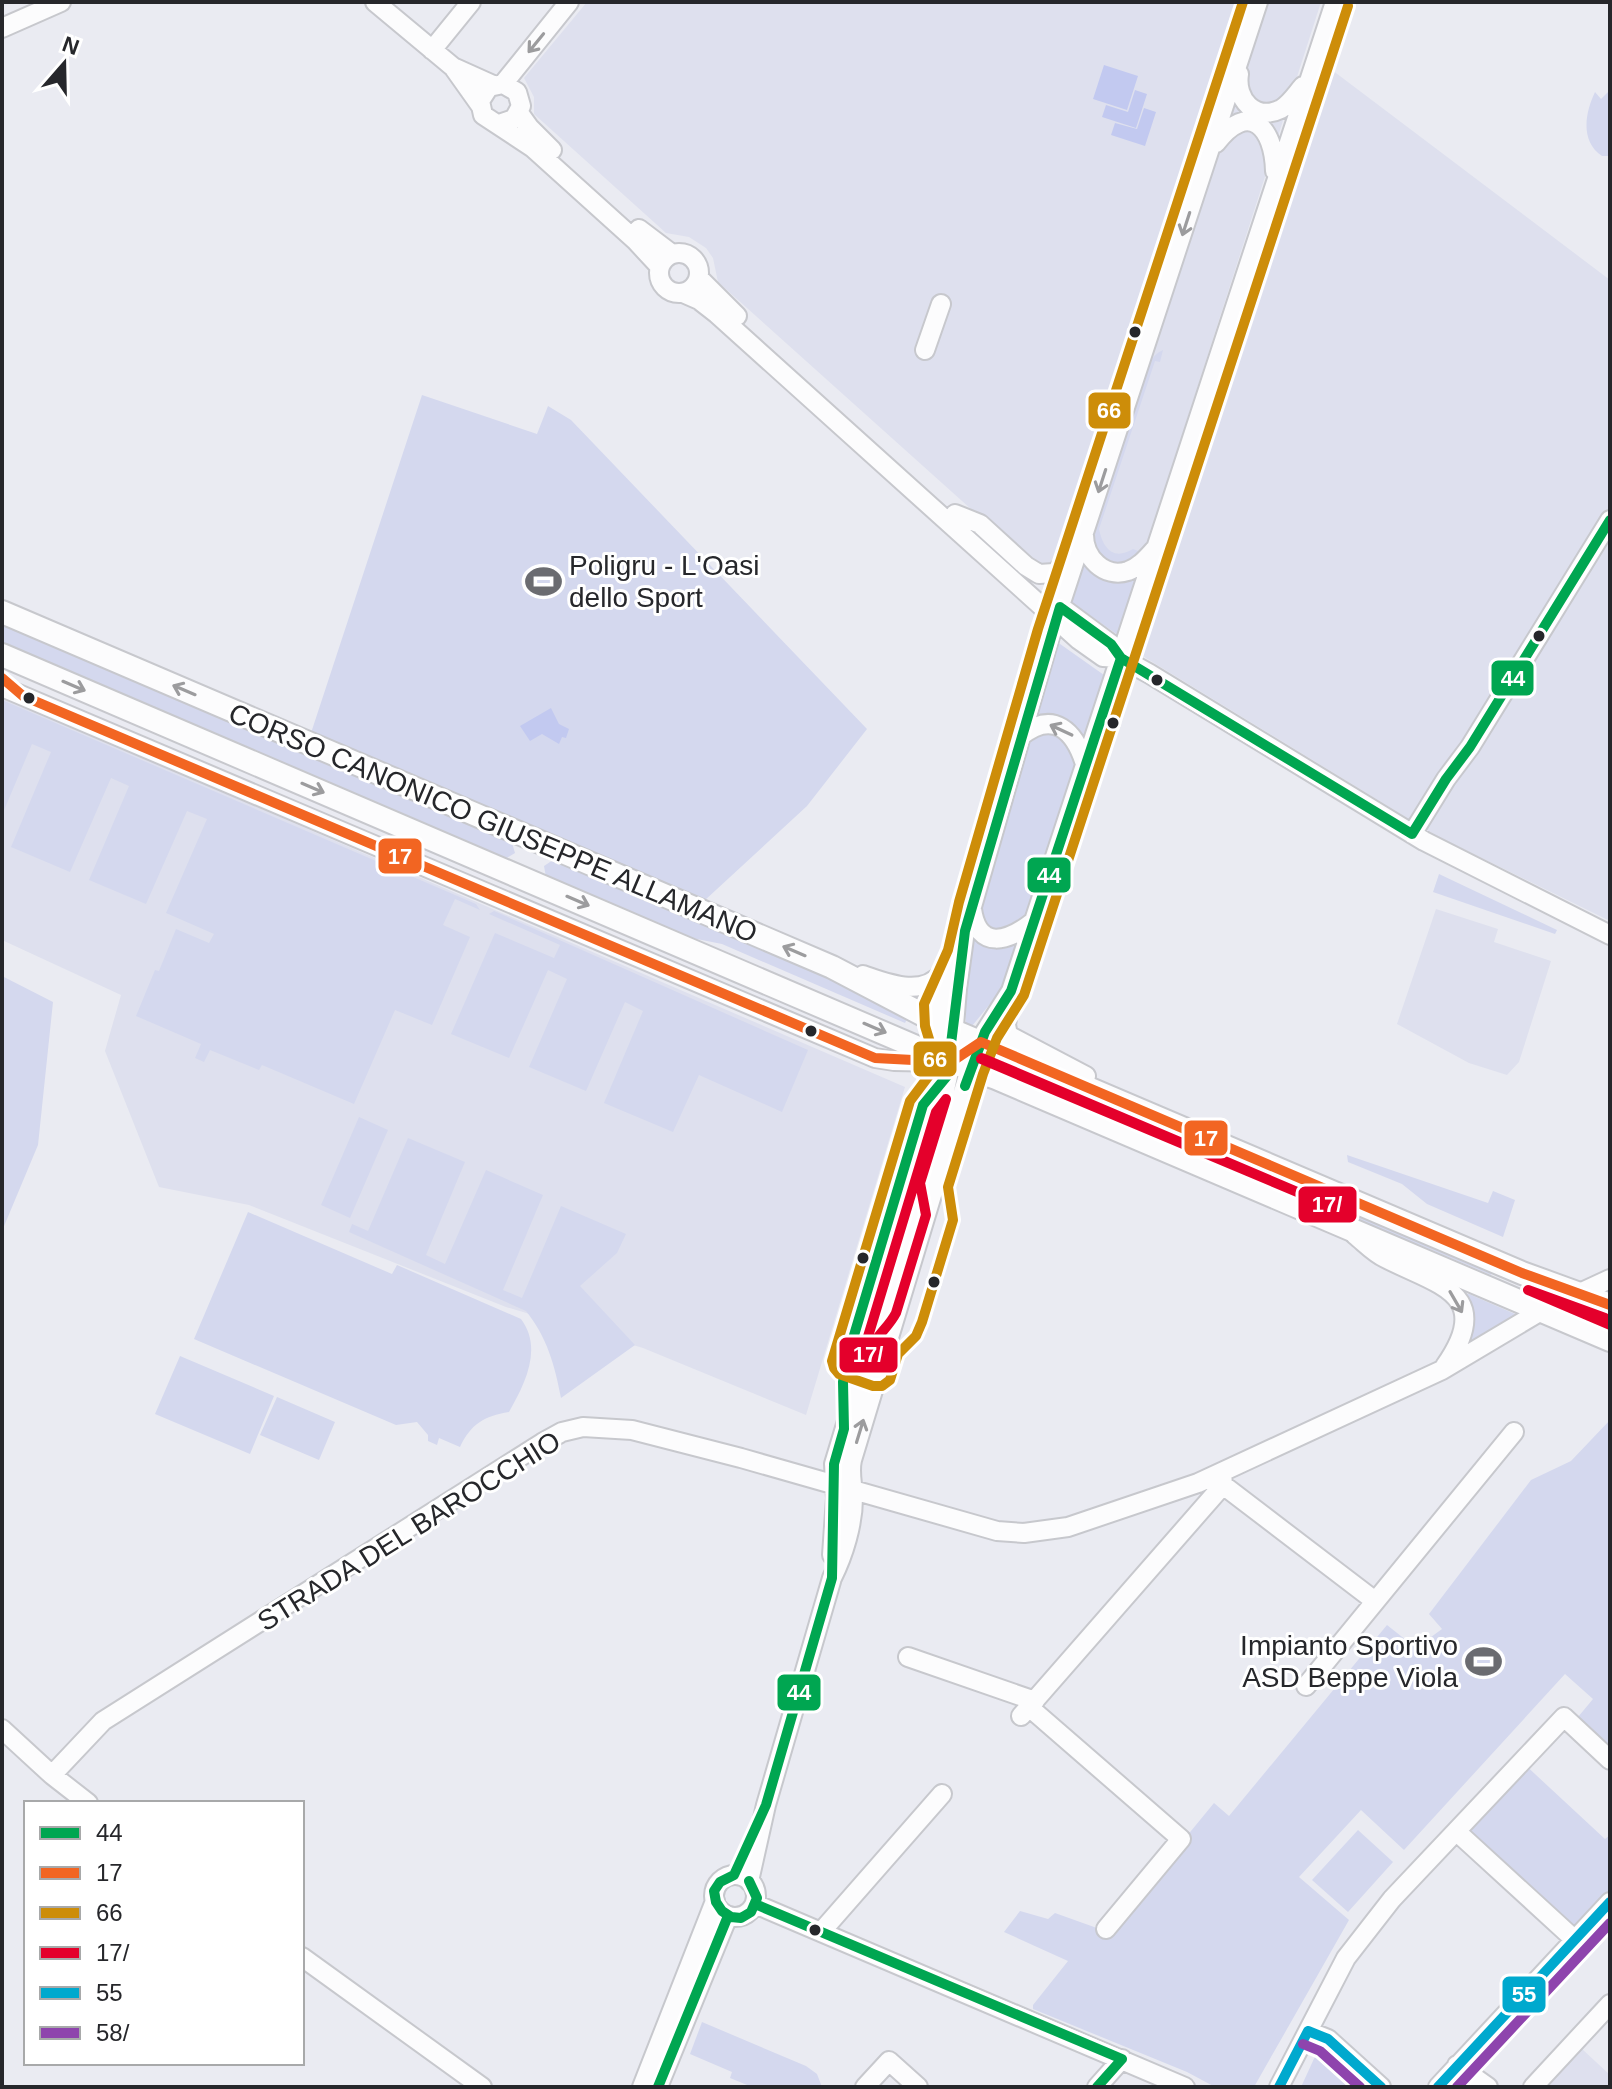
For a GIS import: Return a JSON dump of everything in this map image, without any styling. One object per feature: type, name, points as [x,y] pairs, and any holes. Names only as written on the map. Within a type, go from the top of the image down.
[{"type":"main road","name":"CORSO CANONICO GIUSEPPE ALLAMANO","points":[[2,612],[832,967],[946,1027],[1522,1273],[1610,1305]]},
{"type":"main road","name":"CORSO CANONICO GIUSEPPE ALLAMANO","points":[[2,655],[1610,1340]]},
{"type":"main road","points":[[526,879],[541,843]]},
{"type":"street","points":[[2,28],[61,2]]},
{"type":"street","points":[[375,2],[453,67],[487,119],[533,148],[635,240],[666,260]]},
{"type":"street","points":[[432,50],[471,2]]},
{"type":"street","points":[[480,105],[484,93],[498,85],[569,2]]},
{"type":"street","points":[[960,1065],[937,1008],[961,954],[972,906],[1058,612],[1258,2]]},
{"type":"street","points":[[1194,1133],[1155,1106],[1065,1066],[1013,1039],[1006,1031],[1011,991],[1335,2]]},
{"type":"street","points":[[1244,44],[1237,85],[1242,99],[1255,110],[1270,113],[1286,106],[1311,76]]},
{"type":"street","points":[[453,67],[511,87],[519,95],[519,113],[540,138],[643,232],[666,260]]},
{"type":"street","points":[[499,124],[508,123],[519,113]]},
{"type":"street","points":[[1209,152],[1227,128],[1234,124],[1257,125],[1272,141],[1275,185]]},
{"type":"street","points":[[666,260],[684,253],[694,260],[699,278],[693,288],[683,293]]},
{"type":"street","points":[[666,260],[660,280],[664,286],[699,300],[717,314],[898,470],[955,514],[1058,612]]},
{"type":"street","points":[[699,278],[1025,593],[1111,644],[1121,658],[1412,834],[1608,931]]},
{"type":"street","points":[[925,350],[941,304]]},
{"type":"street","points":[[955,514],[980,524],[1039,574],[1054,573],[1078,553]]},
{"type":"street","points":[[1412,834],[1470,747],[1609,522]]},
{"type":"street","points":[[1084,535],[1084,546],[1096,564],[1115,573],[1135,568],[1156,549]]},
{"type":"street","points":[[1025,593],[1040,626],[1041,636],[1033,668],[1035,689]]},
{"type":"street","name":"CORSO CANONICO GIUSEPPE ALLAMANO","points":[[2,687],[875,1058],[960,1065]]},
{"type":"street","points":[[1021,736],[1042,725],[1063,728],[1075,738],[1085,764]]},
{"type":"street","points":[[972,906],[977,926],[993,939],[1012,937],[1034,921]]},
{"type":"street","points":[[832,967],[892,985],[916,987],[929,983],[942,973],[965,931]]},
{"type":"street","points":[[742,1878],[832,1578],[841,1560],[850,1521],[844,1488],[834,1464],[938,1122],[960,1065],[981,1042],[1011,991]]},
{"type":"street","points":[[1347,1228],[1376,1253],[1430,1277],[1454,1295],[1461,1308],[1464,1330],[1456,1350],[1442,1370]]},
{"type":"street","name":"STRADA DEL BAROCCHIO","points":[[52,1775],[103,1721],[562,1432],[583,1427],[632,1430],[987,1529],[1024,1533],[1053,1530],[1222,1479],[1442,1370],[1541,1311],[1610,1279]]},
{"type":"street","points":[[1306,1686],[1514,1432]]},
{"type":"street","points":[[1222,1479],[1375,1601]]},
{"type":"street","name":"STRADA DEL BAROCCHIO","points":[[1029,1708],[1222,1479]]},
{"type":"street","points":[[908,1657],[1029,1708],[1181,1839],[1106,1929]]},
{"type":"street","points":[[1279,2087],[1346,1958],[1392,1899],[1564,1717],[1610,1760]]},
{"type":"street","points":[[6,1738],[85,1801]]},
{"type":"street","points":[[821,1932],[942,1794]]},
{"type":"street","points":[[1457,1832],[1575,1940]]},
{"type":"street","points":[[742,1878],[756,1891],[755,1904],[741,1917],[728,1916],[722,1913],[714,1894],[721,1881],[742,1878]]},
{"type":"street","points":[[642,2087],[715,1901]]},
{"type":"street","points":[[1438,2087],[1610,1902]]},
{"type":"street","points":[[755,1904],[1185,2087]]},
{"type":"street","points":[[658,2087],[728,1916]]},
{"type":"street","points":[[676,2003],[714,1950]]},
{"type":"street","points":[[304,1958],[482,2087]]},
{"type":"street","points":[[1533,2087],[1610,2004]]},
{"type":"street","points":[[1308,2031],[1328,2039],[1381,2087]]},
{"type":"street","points":[[1097,2087],[1122,2059]]},
{"type":"street","points":[[865,2087],[889,2061],[918,2087]]},
{"type":"street","points":[[1457,2065],[1488,2087]]},
{"type":"shaded area","points":[[587,2],[1321,2],[1118,635],[1051,587],[1030,562],[718,282],[713,258],[706,248],[689,237],[666,233],[534,114],[534,97],[524,78]]},
{"type":"shaded area","points":[[1328,67],[1610,280],[1610,921],[1435,835],[1136,652]]},
{"type":"shaded area","points":[[1610,90],[1610,156],[1602,156],[1590,143],[1586,126],[1595,92],[1601,99]]},
{"type":"shaded area","points":[[1163,350],[1160,362],[1155,361],[1099,529],[1110,551],[1120,554],[1133,549],[1141,552],[1124,567],[1096,557],[1089,527],[1127,416],[1150,362]]},
{"type":"shaded area","name":"Poligru - L'Oasi dello Sport","points":[[422,395],[537,434],[548,406],[571,420],[867,729],[807,806],[704,901],[311,733]]},
{"type":"shaded area","points":[[1079,565],[1117,578],[1139,571],[1118,635],[1067,599]]},
{"type":"shaded area","points":[[2,625],[512,843],[515,853],[505,859],[2,645]]},
{"type":"shaded area","points":[[1053,639],[1104,675],[1084,741],[1029,724]]},
{"type":"shaded area","points":[[2,697],[905,1087],[806,1415],[643,1348],[506,1307],[249,1205],[159,1187],[105,1051],[121,995],[2,940]]},
{"type":"shaded area","points":[[2,700],[476,904],[480,910],[455,899],[443,925],[470,937],[432,1025],[395,1010],[354,1104],[262,1065],[259,1070],[210,1050],[204,1062],[195,1058],[201,1044],[136,1016],[176,929],[209,943],[214,934],[166,913],[207,819],[187,811],[146,904],[89,880],[129,786],[111,778],[70,872],[11,847],[51,752],[32,744],[2,815]]},
{"type":"shaded area","points":[[1042,731],[1067,737],[1077,765],[1023,922],[1018,929],[986,930],[976,905],[1022,746]]},
{"type":"shaded area","points":[[553,860],[831,979],[907,1019],[905,1023],[722,944],[687,937],[546,877],[544,866]]},
{"type":"shaded area","points":[[1439,874],[1557,930],[1555,934],[1433,892]]},
{"type":"shaded area","points":[[1436,909],[1498,929],[1494,942],[1551,961],[1519,1062],[1507,1075],[1469,1063],[1397,1024]]},
{"type":"shaded area","points":[[494,911],[808,1050],[782,1112],[699,1075],[673,1132],[604,1103],[643,1011],[625,1002],[586,1091],[529,1067],[567,979],[548,970],[509,1058],[451,1034],[495,933],[554,958],[560,945],[489,914]]},
{"type":"shaded area","points":[[971,925],[1019,939],[999,993],[972,1026],[966,1023],[963,992]]},
{"type":"shaded area","points":[[2,976],[53,1002],[38,1145],[2,1231]]},
{"type":"shaded area","points":[[1006,1068],[1137,1124],[1164,1128],[1494,1269],[1491,1275],[1420,1245],[1387,1236],[1004,1073]]},
{"type":"shaded area","points":[[359,1117],[388,1130],[350,1218],[321,1205]]},
{"type":"shaded area","points":[[408,1138],[465,1162],[426,1255],[445,1264],[486,1170],[543,1195],[503,1290],[522,1298],[561,1206],[626,1234],[617,1253],[580,1286],[635,1345],[561,1398],[549,1352],[526,1311],[349,1232],[352,1224],[368,1231]]},
{"type":"shaded area","points":[[1347,1155],[1488,1203],[1493,1191],[1515,1200],[1503,1237],[1427,1204],[1402,1184],[1348,1162]]},
{"type":"shaded area","points":[[248,1212],[392,1274],[397,1265],[521,1319],[531,1342],[531,1354],[526,1378],[509,1412],[479,1422],[460,1447],[439,1438],[437,1445],[428,1441],[428,1435],[417,1422],[396,1425],[194,1339]]},
{"type":"shaded area","points":[[1469,1294],[1515,1314],[1515,1317],[1469,1345],[1466,1342],[1462,1300],[1464,1295]]},
{"type":"shaded area","points":[[180,1356],[274,1396],[250,1454],[155,1414]]},
{"type":"shaded area","points":[[277,1397],[335,1422],[319,1460],[260,1435]]},
{"type":"shaded area","points":[[1610,1420],[1610,1747],[1578,1717],[1593,1699],[1565,1674],[1404,1850],[1361,1810],[1299,1877],[1349,1920],[1254,2087],[1215,2087],[1187,2072],[1033,2009],[1068,1961],[1004,1932],[1020,1911],[1048,1919],[1055,1913],[1108,1932],[1214,1803],[1229,1816],[1387,1625],[1416,1648],[1442,1629],[1429,1614],[1531,1480],[1571,1461]]},
{"type":"shaded area","points":[[1522,1762],[1605,1839],[1610,1835],[1610,1903],[1575,1941],[1457,1832]]},
{"type":"shaded area","points":[[1358,1830],[1393,1862],[1348,1912],[1312,1880]]},
{"type":"shaded area","points":[[702,2022],[806,2066],[817,2074],[822,2087],[752,2087],[730,2078],[732,2072],[690,2054]]},
{"type":"shaded area","points":[[1581,2048],[1610,2075],[1610,2087],[1545,2087]]},
{"type":"shaded area","points":[[1318,2050],[1359,2087],[1301,2087]]},
{"type":"water","points":[[1104,65],[1138,76],[1127,110],[1093,99]]},
{"type":"water","points":[[1135,90],[1147,94],[1136,128],[1102,117],[1106,105],[1128,112]]},
{"type":"water","points":[[1144,108],[1156,112],[1145,146],[1111,135],[1115,123],[1137,129]]},
{"type":"water","points":[[551,708],[559,724],[569,729],[566,738],[562,737],[559,744],[542,734],[530,741],[520,726]]},
{"type":"transit line","name":"66","points":[[1243,2],[1038,629],[948,950],[924,1004],[925,1026],[936,1062],[910,1101],[832,1361],[839,1374],[873,1386],[882,1386],[890,1380],[898,1354],[916,1336],[922,1322],[953,1220],[948,1187],[983,1074],[997,1038],[1024,995],[1348,6]]},
{"type":"transit line","name":"44","points":[[1412,834],[1470,747],[1610,520]]},
{"type":"transit line","name":"44","points":[[749,1881],[757,1898],[751,1912],[741,1918],[731,1917],[722,1911],[714,1891],[720,1882],[734,1875],[766,1805],[832,1578],[834,1464],[844,1429],[843,1382],[846,1362],[923,1105],[947,1076],[965,931],[1060,607],[1111,644],[1121,658],[1412,834]]},
{"type":"transit line","name":"44","points":[[965,1086],[985,1032],[1011,991],[1121,658]]},
{"type":"transit line","name":"17","points":[[2,678],[23,696],[875,1058],[951,1062],[981,1042],[1522,1273],[1610,1305]]},
{"type":"transit line","name":"17/","points":[[982,1058],[1328,1205],[981,1059],[982,1058]]},
{"type":"transit line","name":"17/","points":[[946,1099],[920,1183],[926,1215],[896,1313],[874,1342],[869,1355],[863,1353],[936,1112],[946,1099]]},
{"type":"transit line","name":"17/","points":[[1605,1318],[1528,1290],[1610,1325]]},
{"type":"transit line","name":"55","points":[[1438,2087],[1610,1902]]},
{"type":"transit line","name":"44","points":[[755,1904],[1122,2059],[1097,2087]]},
{"type":"transit line","name":"44","points":[[658,2087],[728,1916]]},
{"type":"transit line","name":"58/","points":[[1457,2087],[1610,1923]]},
{"type":"transit line","name":"55","points":[[1308,2031],[1328,2039],[1381,2087]]},
{"type":"transit line","name":"55","points":[[1279,2087],[1308,2031]]},
{"type":"transit line","name":"58/","points":[[1303,2044],[1320,2051],[1360,2087]]},
{"type":"place","name":"Poligru - L'Oasi dello Sport","points":[[543,581]]},
{"type":"place","name":"Impianto Sportivo ASD Beppe Viola","points":[[1484,1661]]}]
